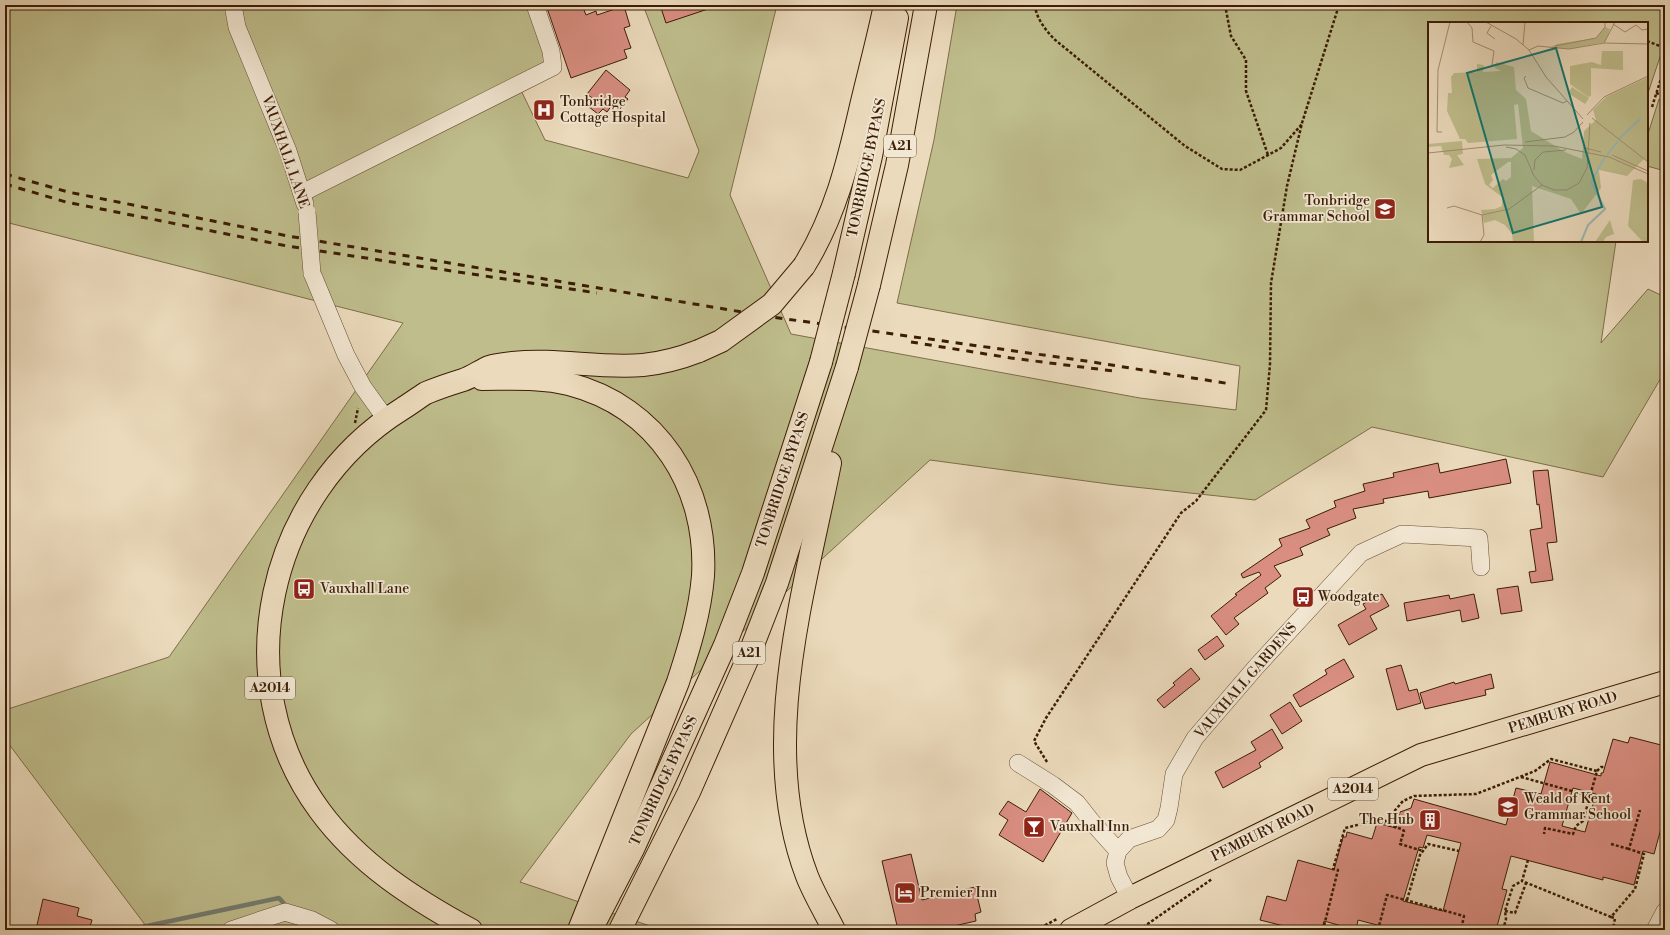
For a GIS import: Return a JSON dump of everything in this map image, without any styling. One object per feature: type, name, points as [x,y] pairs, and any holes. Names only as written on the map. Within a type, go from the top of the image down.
[{"type":"main road","points":[[386,419],[424,394],[465,379],[489,367],[513,363],[536,362],[642,365],[680,358],[721,341],[772,304],[804,266],[818,244],[831,214],[842,181],[885,5]]},
{"type":"main road","name":"TONBRIDGE BYPASS","points":[[592,918],[633,849],[725,645],[753,573],[821,362],[844,273],[872,156],[899,5]]},
{"type":"main road","name":"TONBRIDGE BYPASS","points":[[621,929],[689,792],[747,660],[777,583],[847,371],[897,165],[926,5]]},
{"type":"main road","points":[[834,930],[807,876],[796,841],[790,812],[785,736],[788,686],[795,632],[847,371]]},
{"type":"main road","points":[[465,379],[548,381],[568,384],[592,391],[617,403],[643,423],[658,438],[676,460],[689,485],[698,515],[702,540],[703,577],[691,641],[678,682],[592,918],[579,930]]},
{"type":"main road","name":"A2014","points":[[386,419],[340,461],[320,486],[302,517],[287,549],[276,584],[267,647],[268,676],[274,714],[285,749],[299,777],[319,810],[340,835],[371,865],[448,925],[471,930]]},
{"type":"main road","name":"PEMBURY ROAD","points":[[1071,930],[1130,898],[1422,755],[1665,682]]},
{"type":"street","name":"VAUXHALL LANE","points":[[233,5],[237,27],[288,151],[302,193],[307,212],[312,273],[346,355],[363,387],[386,419]]},
{"type":"street","points":[[302,193],[553,67],[551,50],[535,5]]},
{"type":"street","name":"VAUXHALL GARDENS","points":[[1118,850],[1129,839],[1158,829],[1166,820],[1174,774],[1195,738],[1256,667],[1361,553],[1402,534],[1465,536],[1479,538],[1481,567]]},
{"type":"street","points":[[1018,763],[1053,785],[1077,803],[1118,850],[1115,863],[1119,876],[1130,898]]},
{"type":"street","points":[[1655,930],[1665,911]]},
{"type":"street","points":[[231,930],[285,912],[312,920],[331,930]]},
{"type":"path","points":[[1035,5],[1035,11],[1044,28],[1054,39],[1185,146],[1222,169],[1240,170],[1281,148],[1302,123]]},
{"type":"path","points":[[1225,5],[1231,36],[1246,60],[1246,91],[1268,155]]},
{"type":"path","points":[[1053,785],[1052,771],[1034,741],[1046,718],[1181,513],[1196,501],[1266,410],[1270,364],[1271,283],[1287,186],[1302,123],[1339,5]]},
{"type":"path","points":[[1648,41],[1665,48]]},
{"type":"path","points":[[1652,107],[1665,66]]},
{"type":"path","points":[[1656,93],[1665,96]]},
{"type":"path","points":[[1385,822],[1403,801],[1414,796],[1476,794],[1535,771],[1550,759],[1597,771]]},
{"type":"path","points":[[1544,834],[1545,828],[1573,834],[1576,826],[1583,821],[1597,771],[1600,767],[1605,767]]},
{"type":"path","points":[[1521,777],[1590,796]]},
{"type":"path","points":[[1629,849],[1640,810]]},
{"type":"path","points":[[1323,930],[1338,870],[1333,869],[1345,828],[1374,821],[1385,822],[1387,825],[1402,829],[1404,831],[1400,844],[1423,851]]},
{"type":"path","points":[[1407,900],[1420,855],[1428,844],[1458,851]]},
{"type":"path","points":[[1611,844],[1644,854],[1635,888],[1611,917]]},
{"type":"path","points":[[1502,930],[1506,919],[1505,911],[1513,886],[1522,881],[1528,860]]},
{"type":"path","points":[[1139,930],[1217,876]]},
{"type":"path","points":[[1522,881],[1615,918],[1613,930]]},
{"type":"path","points":[[1505,911],[1515,913],[1526,883]]},
{"type":"path","points":[[1378,930],[1387,895],[1464,916],[1461,930]]},
{"type":"path","points":[[1285,930],[1291,930]]},
{"type":"shaded area","points":[[5,5],[530,5],[548,53],[543,66],[516,80],[545,140],[688,178],[699,151],[643,5],[777,5],[730,195],[791,334],[1140,398],[1236,410],[1240,366],[897,303],[934,140],[957,5],[1665,5],[1665,42],[1648,93],[1648,22],[1428,22],[1428,242],[1616,242],[1601,343],[1648,289],[1665,297],[1665,371],[1603,477],[1372,427],[1255,500],[1116,485],[930,460],[631,734],[520,882],[662,930],[149,930],[5,739],[5,710],[169,657],[403,323],[5,222]]},
{"type":"shaded area","points":[[1659,99],[1665,100],[1665,171],[1648,166],[1648,134]]},
{"type":"building","points":[[546,5],[582,5],[586,15],[596,11],[597,15],[624,6],[630,26],[624,28],[631,48],[624,50],[627,58],[571,78]]},
{"type":"building","points":[[660,5],[713,5],[714,7],[666,23]]},
{"type":"building","points":[[606,70],[630,90],[625,97],[628,99],[619,110],[612,105],[607,112],[603,109],[598,114],[589,107],[595,100],[587,94]]},
{"type":"building","points":[[1506,459],[1511,483],[1429,498],[1428,491],[1383,499],[1384,503],[1353,509],[1356,518],[1327,529],[1330,535],[1300,548],[1303,555],[1274,566],[1281,576],[1265,588],[1268,593],[1234,618],[1239,624],[1226,635],[1211,616],[1237,595],[1235,594],[1261,575],[1259,572],[1243,578],[1241,574],[1282,546],[1279,539],[1310,528],[1306,520],[1336,507],[1334,501],[1365,491],[1363,484],[1394,477],[1393,473],[1438,463],[1440,473]]},
{"type":"building","points":[[1548,470],[1557,542],[1547,543],[1553,580],[1531,583],[1529,572],[1536,571],[1530,530],[1542,528],[1539,504],[1537,505],[1533,471]]},
{"type":"building","points":[[1518,586],[1522,611],[1501,614],[1497,589]]},
{"type":"building","points":[[1382,594],[1389,606],[1370,616],[1377,629],[1349,645],[1338,625],[1366,609],[1363,604]]},
{"type":"building","points":[[1474,594],[1479,618],[1462,622],[1460,610],[1407,621],[1404,603],[1449,595],[1450,599]]},
{"type":"building","points":[[1217,636],[1224,646],[1205,660],[1198,650]]},
{"type":"building","points":[[1344,659],[1354,677],[1300,707],[1293,695],[1327,674],[1325,670]]},
{"type":"building","points":[[1401,665],[1409,691],[1417,689],[1421,703],[1397,710],[1386,669]]},
{"type":"building","points":[[1191,668],[1200,679],[1164,708],[1157,700],[1175,685],[1173,683]]},
{"type":"building","points":[[1491,674],[1494,688],[1485,690],[1486,695],[1425,709],[1420,693],[1454,682],[1455,684]]},
{"type":"building","points":[[1290,702],[1302,721],[1282,734],[1270,715]]},
{"type":"building","points":[[1272,729],[1283,748],[1259,763],[1261,767],[1223,788],[1215,772],[1256,750],[1251,742]]},
{"type":"building","points":[[1630,737],[1665,746],[1665,814],[1654,854],[1643,851],[1634,885],[1603,877],[1603,880],[1511,856],[1502,889],[1507,890],[1496,930],[1380,930],[1381,926],[1358,920],[1356,930],[1324,921],[1322,930],[1300,930],[1260,920],[1267,896],[1286,901],[1298,860],[1334,870],[1343,837],[1346,837],[1347,832],[1372,839],[1377,823],[1396,828],[1400,812],[1411,808],[1414,799],[1506,825],[1516,788],[1541,794],[1550,762],[1601,776],[1613,739],[1628,743]],"holes":[[[1573,788],[1596,794],[1585,832],[1562,826]],[[1427,835],[1461,843],[1443,911],[1403,901],[1419,847],[1423,848]]]},
{"type":"building","name":"Vauxhall Inn","points":[[1040,789],[1072,813],[1043,862],[999,835],[1008,820],[999,814],[1008,801],[1026,812]]},
{"type":"building","name":"Premier Inn","points":[[911,854],[922,900],[975,887],[981,912],[975,914],[976,921],[936,930],[929,930],[928,926],[911,930],[898,930],[882,861]]},
{"type":"building","points":[[43,899],[79,908],[77,916],[92,920],[89,930],[43,930],[44,927],[37,925]]},
{"type":"waterway","points":[[128,930],[279,898],[287,907]]},
{"type":"waterway","points":[[304,924],[310,930]]},
{"type":"railway","points":[[5,174],[68,192],[288,236],[772,317],[1086,361],[1231,384]]},
{"type":"railway","points":[[5,184],[66,202],[287,246],[597,293]]},
{"type":"railway","points":[[911,342],[1011,358],[1113,371]]},
{"type":"place","name":"Tonbridge Cottage Hospital","points":[[544,110]]},
{"type":"place","name":"Tonbridge Grammar School","points":[[1385,209]]},
{"type":"place","name":"Vauxhall Lane","points":[[304,589]]},
{"type":"place","name":"Woodgate","points":[[1303,597]]},
{"type":"place","name":"Weald of Kent Grammar School","points":[[1508,807]]},
{"type":"place","name":"The Hub","points":[[1430,820]]},
{"type":"place","name":"Vauxhall Inn","points":[[1034,827]]},
{"type":"place","name":"Premier Inn","points":[[905,893]]}]
